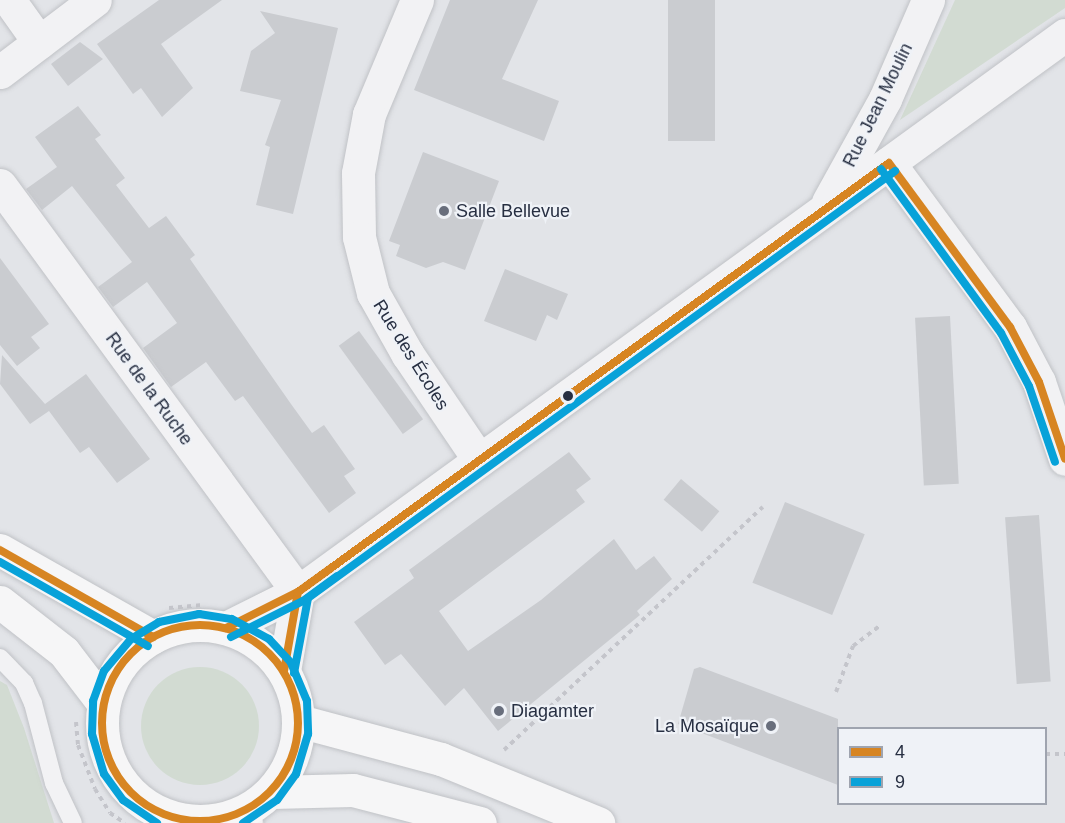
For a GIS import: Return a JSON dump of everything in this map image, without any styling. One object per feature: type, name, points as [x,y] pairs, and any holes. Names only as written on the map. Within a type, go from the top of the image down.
[{"type":"main road","points":[[0,550],[139,630],[184,627],[219,616],[249,638],[284,671],[299,721],[296,747],[258,808]]},
{"type":"main road","points":[[0,602],[44,634],[83,675],[103,703]]},
{"type":"main road","points":[[139,630],[130,654],[113,677],[103,703],[102,735],[111,766],[138,799],[155,812],[186,821],[218,821],[258,808],[354,790],[480,823]]},
{"type":"main road","points":[[299,721],[482,775],[598,823]]},
{"type":"street","points":[[9,0],[39,42]]},
{"type":"street","points":[[0,72],[95,0]]},
{"type":"street","name":"Rue des Écoles","points":[[417,0],[369,114],[358,173],[359,237],[373,293],[408,356],[479,460]]},
{"type":"street","name":"Rue Jean Moulin","points":[[825,209],[885,99],[928,0]]},
{"type":"street","points":[[219,616],[298,592],[1065,35]]},
{"type":"street","points":[[889,163],[1010,327],[1039,382],[1065,459]]},
{"type":"street","name":"Rue de la Ruche","points":[[0,185],[298,592]]},
{"type":"street","points":[[284,671],[298,592]]},
{"type":"lane","points":[[0,658],[24,683],[33,703],[54,783],[73,823]]},
{"type":"path","points":[[482,775],[515,737],[763,507]]},
{"type":"path","points":[[139,630],[138,606],[219,616]]},
{"type":"path","points":[[836,692],[853,646],[881,624]]},
{"type":"path","points":[[83,675],[72,691],[78,745],[94,789],[110,813],[125,823]]},
{"type":"path","points":[[1047,754],[1065,754]]},
{"type":"shaded area","points":[[955,0],[1065,0],[1065,8],[900,120]]},
{"type":"shaded area","points":[[200,667],[233,677],[249,693],[259,726],[249,759],[233,775],[200,785],[167,775],[151,759],[141,726],[151,693],[167,677]]},
{"type":"shaded area","points":[[0,681],[7,685],[24,728],[54,823],[0,823]]},
{"type":"building","points":[[159,0],[222,0],[161,44],[193,88],[162,117],[141,88],[133,94],[97,44]]},
{"type":"building","points":[[450,0],[538,0],[502,79],[559,101],[544,141],[414,90]]},
{"type":"building","points":[[668,0],[715,0],[715,141],[668,141]]},
{"type":"building","points":[[260,11],[338,28],[293,214],[256,205],[270,147],[265,145],[281,100],[240,91],[251,51],[275,33]]},
{"type":"building","points":[[80,42],[103,59],[68,86],[51,64]]},
{"type":"building","points":[[78,106],[101,135],[95,139],[125,178],[116,185],[149,228],[166,216],[195,255],[190,259],[312,433],[324,425],[355,469],[344,476],[356,493],[329,513],[243,396],[235,401],[206,362],[171,387],[143,348],[177,323],[147,282],[113,307],[98,287],[132,262],[72,186],[42,210],[26,189],[57,167],[35,137]]},
{"type":"building","name":"Salle Bellevue","points":[[423,152],[499,181],[465,270],[443,262],[426,268],[396,256],[400,245],[389,241]]},
{"type":"building","points":[[0,258],[49,324],[31,337],[40,348],[17,366],[0,345]]},
{"type":"building","points":[[505,269],[568,294],[557,320],[547,315],[536,341],[484,321]]},
{"type":"building","points":[[950,316],[959,484],[924,486],[915,318]]},
{"type":"building","points":[[359,331],[423,419],[403,434],[339,346]]},
{"type":"building","points":[[2,355],[45,404],[86,374],[150,459],[117,483],[89,447],[80,453],[49,411],[30,424],[0,384]]},
{"type":"building","points":[[569,452],[591,479],[576,490],[585,502],[439,611],[468,651],[541,600],[614,539],[636,570],[654,556],[672,579],[637,611],[640,615],[498,731],[464,688],[445,706],[401,654],[385,665],[354,622],[414,578],[409,570]]},
{"type":"building","points":[[681,479],[719,511],[702,532],[664,500]]},
{"type":"building","points":[[785,502],[865,534],[832,615],[752,583]]},
{"type":"building","points":[[1039,515],[1051,682],[1017,684],[1005,517]]},
{"type":"building","name":"La Mosaïque","points":[[700,667],[838,719],[837,785],[678,724],[694,669]]},
{"type":"transit line","name":"4","points":[[889,163],[1010,327],[1039,382],[1065,459]]},
{"type":"transit line","name":"4","points":[[284,671],[298,592],[889,163]]},
{"type":"transit line","name":"9","points":[[881,169],[1001,333],[1029,386],[1055,462]]},
{"type":"transit line","name":"9","points":[[294,673],[308,598],[895,171]]},
{"type":"transit line","name":"4","points":[[0,550],[153,637]]},
{"type":"transit line","name":"9","points":[[0,562],[148,646]]},
{"type":"transit line","name":"4","points":[[226,628],[298,592],[331,568]]},
{"type":"transit line","name":"9","points":[[231,637],[303,601],[337,576]]},
{"type":"transit line","name":"9","points":[[157,823],[123,800],[104,774],[92,734],[93,701],[104,671],[131,639],[159,622],[199,614],[232,619],[269,639],[291,663],[307,701],[308,734],[296,774],[277,800],[243,823]]},
{"type":"transit line","name":"4","points":[[190,625],[210,625],[246,636],[255,641],[276,661],[291,685],[298,713],[298,723],[298,733],[291,761],[282,778],[262,799],[238,814],[210,821],[190,821],[162,814],[145,805],[118,778],[106,751],[102,733],[102,713],[109,685],[118,668],[145,641],[172,629],[190,625]]},
{"type":"place","name":"Salle Bellevue","points":[[444,211]]},
{"type":"place","name":"Diagamter","points":[[499,711]]},
{"type":"place","name":"La Mosaïque","points":[[771,726]]}]
